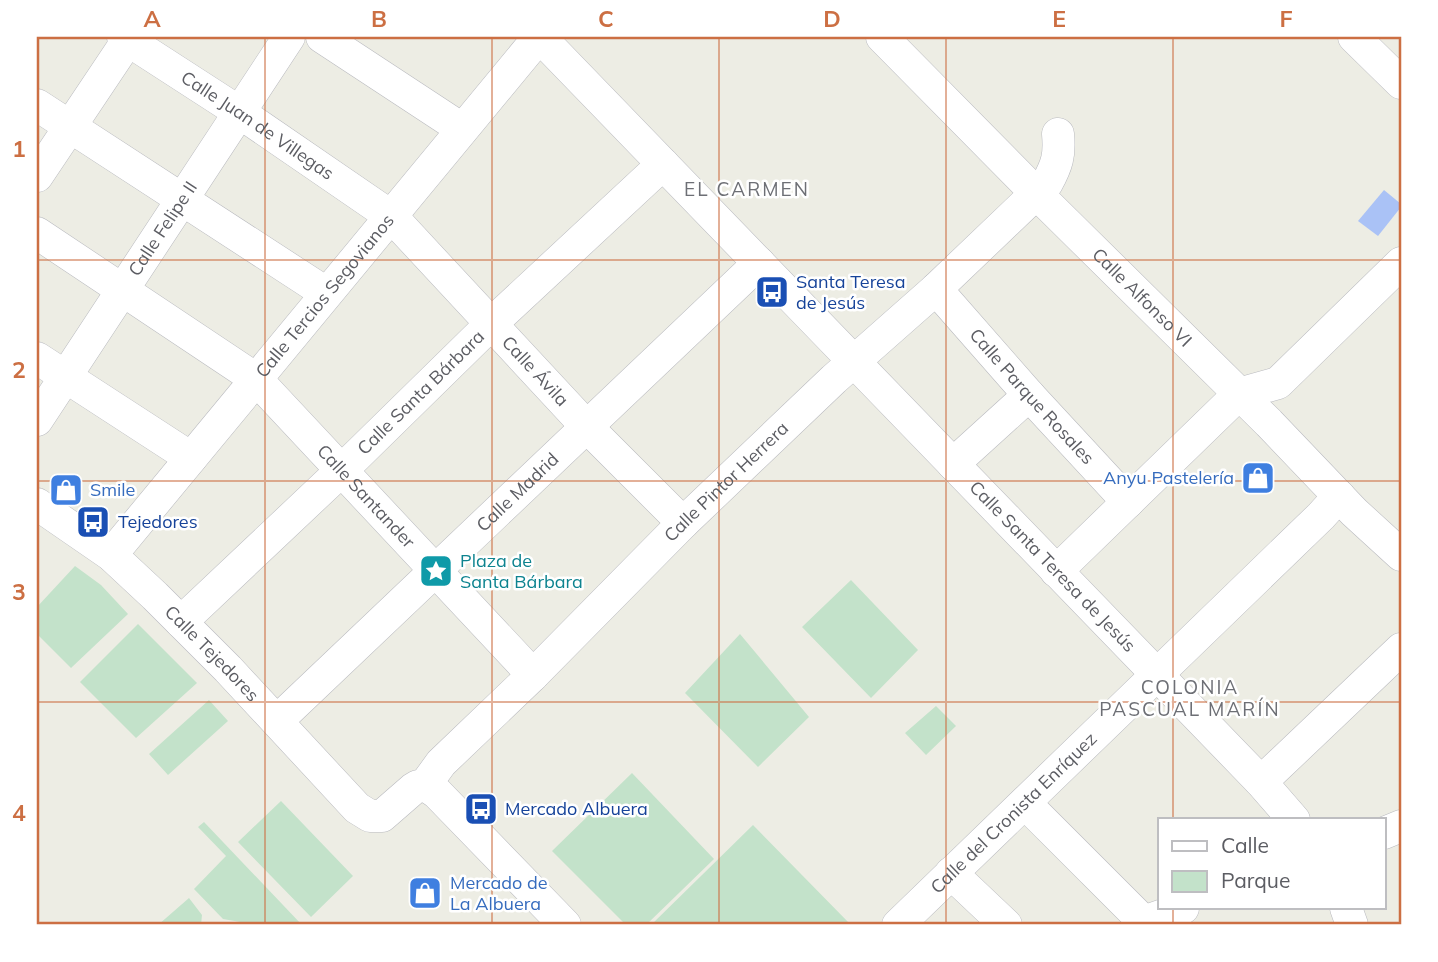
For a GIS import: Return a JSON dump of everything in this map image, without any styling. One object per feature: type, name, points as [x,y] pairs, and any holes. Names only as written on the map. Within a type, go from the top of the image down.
[{"type":"street","name":"Calle Felipe II","points":[[37,420],[289,37]]},
{"type":"street","points":[[322,37],[462,129]]},
{"type":"street","name":"Calle Tercios Segovianos","points":[[111,555],[539,37]]},
{"type":"street","name":"Calle Santa Teresa de Jesús","points":[[539,37],[1261,782],[1292,818]]},
{"type":"street","name":"Calle Alfonso VI","points":[[882,37],[1401,555]]},
{"type":"street","points":[[1354,37],[1401,83]]},
{"type":"street","name":"Calle Juan de Villegas","points":[[127,38],[391,217]]},
{"type":"street","points":[[37,176],[127,38]]},
{"type":"street","points":[[37,105],[326,293]]},
{"type":"street","name":"Calle Pintor Herrera","points":[[374,817],[386,814],[412,789],[425,785],[441,763],[533,675],[682,523],[1036,193],[1056,167],[1059,155],[1058,134]]},
{"type":"street","name":"Calle Santa Bárbara","points":[[181,622],[491,324],[663,164]]},
{"type":"street","name":"Calle Ávila","points":[[391,217],[587,427],[682,523]]},
{"type":"street","name":"Calle Santander","points":[[37,233],[256,379],[533,675]]},
{"type":"street","name":"Calle Madrid","points":[[277,722],[759,263]]},
{"type":"street","points":[[1056,570],[1239,394],[1278,383],[1401,263]]},
{"type":"street","name":"Calle Parque Rosales","points":[[936,289],[1128,502]]},
{"type":"street","points":[[37,358],[191,458]]},
{"type":"street","points":[[1269,423],[1278,383]]},
{"type":"street","points":[[953,464],[1029,395]]},
{"type":"street","name":"Calle del Cronista Enríquez","points":[[898,925],[1339,496]]},
{"type":"street","name":"Calle Tejedores","points":[[37,504],[111,555],[181,622],[356,808],[374,817]]},
{"type":"street","points":[[1261,782],[1401,649]]},
{"type":"street","points":[[425,785],[437,793],[565,925]]},
{"type":"street","points":[[1024,803],[1145,924],[1181,909]]},
{"type":"street","points":[[951,873],[1006,925]]},
{"type":"green space","points":[[75,566],[101,585],[128,614],[71,668],[37,634],[37,607]]},
{"type":"green space","points":[[851,580],[918,650],[871,698],[802,627]]},
{"type":"green space","points":[[138,624],[197,683],[136,738],[80,682]]},
{"type":"green space","points":[[740,634],[809,717],[758,767],[685,693]]},
{"type":"green space","points":[[209,700],[228,721],[168,775],[149,754]]},
{"type":"green space","points":[[936,706],[956,726],[926,755],[905,733]]},
{"type":"green space","points":[[632,773],[714,859],[646,925],[626,925],[552,851]]},
{"type":"green space","points":[[281,801],[353,876],[311,917],[238,842]]},
{"type":"green space","points":[[204,822],[302,925],[258,925],[223,919],[194,889],[226,856],[198,827]]},
{"type":"green space","points":[[753,825],[851,925],[651,925]]},
{"type":"green space","points":[[189,898],[202,915],[201,925],[158,925]]},
{"type":"water","points":[[1384,190],[1401,204],[1401,207],[1378,236],[1358,221]]},
{"type":"place","name":"Santa Teresa de Jesús","points":[[772,292]]},
{"type":"place","name":"Anyu Pastelería","points":[[1258,478]]},
{"type":"place","name":"Smile","points":[[66,490]]},
{"type":"place","name":"Tejedores","points":[[93,522]]},
{"type":"place","name":"Plaza de Santa Bárbara","points":[[436,571]]},
{"type":"place","name":"Mercado Albuera","points":[[481,809]]},
{"type":"place","name":"Mercado de La Albuera","points":[[425,893]]},
{"type":"district","name":"EL CARMEN","points":[[747,189]]},
{"type":"district","name":"COLONIA PASCUAL MARÍN","points":[[1190,698]]}]
